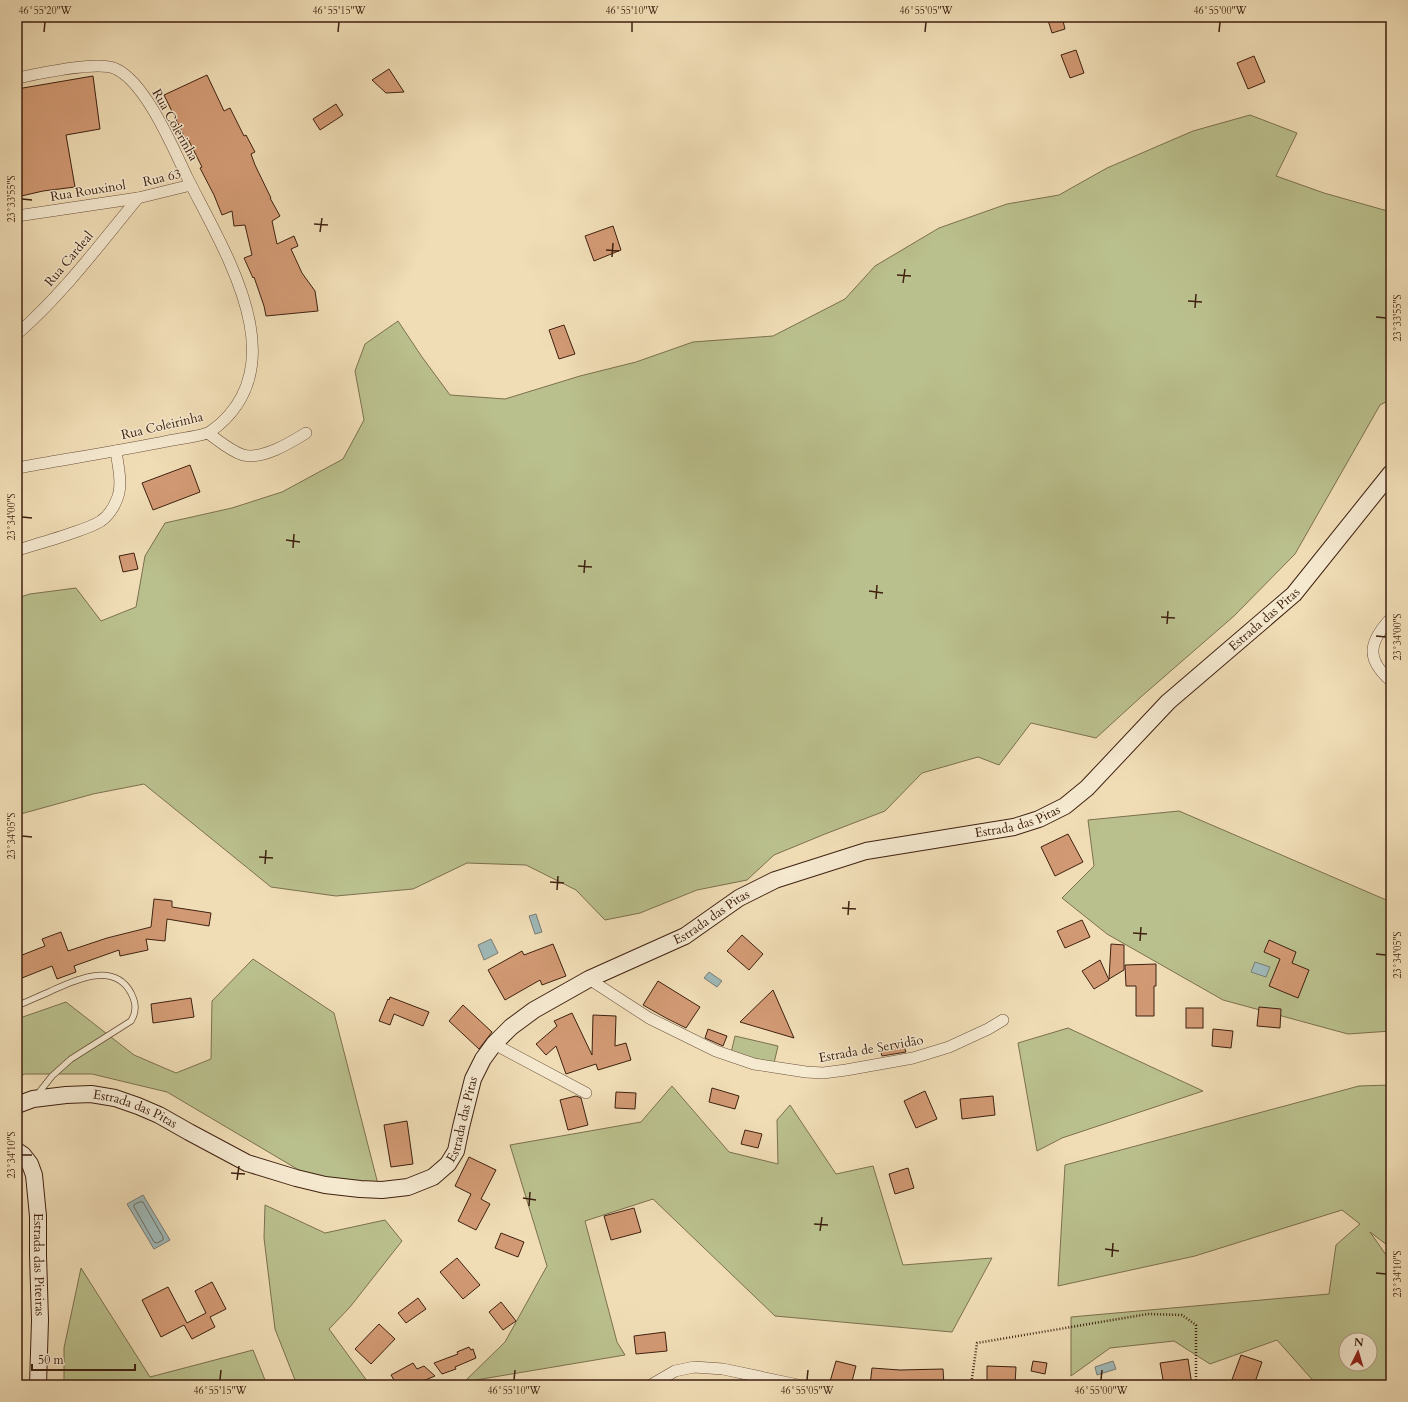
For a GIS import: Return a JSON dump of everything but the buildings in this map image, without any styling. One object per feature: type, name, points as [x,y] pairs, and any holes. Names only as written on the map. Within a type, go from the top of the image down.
[{"type":"street","name":"Rua Colerinha","points":[[17,78],[89,66],[115,68],[126,75],[148,101],[165,131],[191,185]]},
{"type":"street","name":"Rua 63","points":[[138,198],[191,185]]},
{"type":"street","name":"Rua Coleirinha","points":[[17,468],[208,433],[228,415],[240,399],[248,381],[252,362],[250,321],[242,290],[211,222],[191,185]]},
{"type":"street","name":"Rua Rouxinol","points":[[17,216],[138,198]]},
{"type":"street","name":"Rua Cardeal","points":[[17,334],[58,294],[138,198]]},
{"type":"street","points":[[208,433],[225,445],[242,454],[255,456],[272,451],[306,433]]},
{"type":"street","points":[[17,550],[88,528],[101,521],[112,510],[118,499],[120,488],[116,451]]},
{"type":"street","name":"Estrada das Pitas","points":[[17,1105],[33,1099],[66,1095],[91,1094],[115,1098],[159,1114],[247,1163],[325,1185],[382,1190],[408,1187],[433,1177],[448,1164],[456,1151],[473,1079],[483,1059],[494,1044],[534,1010],[589,980],[685,936],[739,898],[775,880],[866,851],[1014,827],[1039,819],[1065,806],[1087,788],[1168,702],[1294,594],[1391,473]]},
{"type":"street","points":[[1391,618],[1376,638],[1374,654],[1377,666],[1391,681]]},
{"type":"street","name":"Estrada de Servidão","points":[[589,980],[649,1018],[716,1051],[754,1064],[806,1072],[822,1073],[846,1070],[913,1058],[949,1047],[988,1029],[1003,1020]]},
{"type":"street","points":[[494,1044],[586,1094]]},
{"type":"street","name":"Estrada das Piteiras","points":[[17,1151],[23,1155],[30,1164],[34,1175],[38,1216],[40,1320],[38,1385]]},
{"type":"street","points":[[651,1385],[676,1371],[694,1367],[723,1369],[757,1381],[798,1385]]},
{"type":"lane","points":[[17,1006],[89,976],[105,975],[113,977],[126,986],[131,993],[136,1007],[135,1015],[131,1021],[71,1059],[52,1076],[33,1099]]},
{"type":"path","points":[[970,1385],[977,1343],[1148,1314],[1182,1315],[1196,1325],[1196,1385]]},
{"type":"green space","points":[[1250,115],[1297,133],[1276,176],[1324,193],[1391,212],[1391,399],[1380,405],[1295,554],[1234,616],[1096,738],[1031,723],[999,765],[978,757],[922,773],[885,811],[774,855],[747,880],[697,890],[640,913],[605,920],[576,890],[526,865],[467,863],[413,889],[336,896],[271,887],[144,784],[93,794],[17,815],[17,598],[30,594],[76,588],[101,621],[136,607],[145,556],[165,523],[232,508],[282,492],[343,459],[364,420],[355,371],[365,344],[398,321],[450,395],[505,399],[580,376],[636,362],[693,342],[773,336],[845,299],[875,266],[939,228],[1007,204],[1059,195],[1107,168],[1193,131]]},
{"type":"green space","points":[[1179,811],[1391,902],[1391,1031],[1348,1034],[1223,1000],[1107,934],[1062,898],[1094,866],[1088,820]]},
{"type":"green space","points":[[253,959],[334,1013],[378,1184],[309,1176],[167,1092],[92,1074],[25,1074],[17,1077],[17,1019],[66,1002],[134,1055],[176,1073],[211,1059],[212,1001]]},
{"type":"green space","points":[[1068,1028],[1203,1091],[1062,1138],[1037,1151],[1018,1043]]},
{"type":"green space","points":[[735,1036],[778,1046],[774,1063],[731,1053]]},
{"type":"green space","points":[[1391,1085],[1391,1248],[1370,1232],[1391,1262],[1391,1385],[1317,1385],[1277,1340],[1210,1364],[1174,1341],[1110,1348],[1071,1376],[1071,1317],[1329,1294],[1336,1245],[1360,1224],[1342,1210],[1195,1256],[1058,1286],[1065,1165],[1359,1086]]},
{"type":"green space","points":[[672,1086],[729,1152],[778,1164],[777,1120],[790,1105],[836,1174],[873,1166],[903,1265],[992,1258],[952,1332],[775,1316],[653,1199],[585,1221],[617,1342],[625,1355],[464,1382],[505,1342],[547,1266],[510,1145],[641,1122]]},
{"type":"green space","points":[[265,1205],[325,1233],[385,1220],[402,1241],[350,1307],[329,1329],[370,1385],[297,1385],[275,1329],[264,1238]]},
{"type":"green space","points":[[81,1268],[150,1377],[253,1350],[267,1385],[64,1385],[64,1348]]},
{"type":"water","points":[[536,914],[542,932],[535,934],[529,916]]},
{"type":"water","points":[[491,939],[498,953],[484,960],[478,945]]},
{"type":"water","points":[[1255,962],[1270,967],[1266,977],[1251,972]]},
{"type":"water","points":[[709,972],[722,981],[717,987],[704,978]]},
{"type":"water","points":[[143,1195],[170,1240],[154,1249],[127,1204]]},
{"type":"water","points":[[1113,1361],[1116,1369],[1097,1375],[1095,1367]]}]
